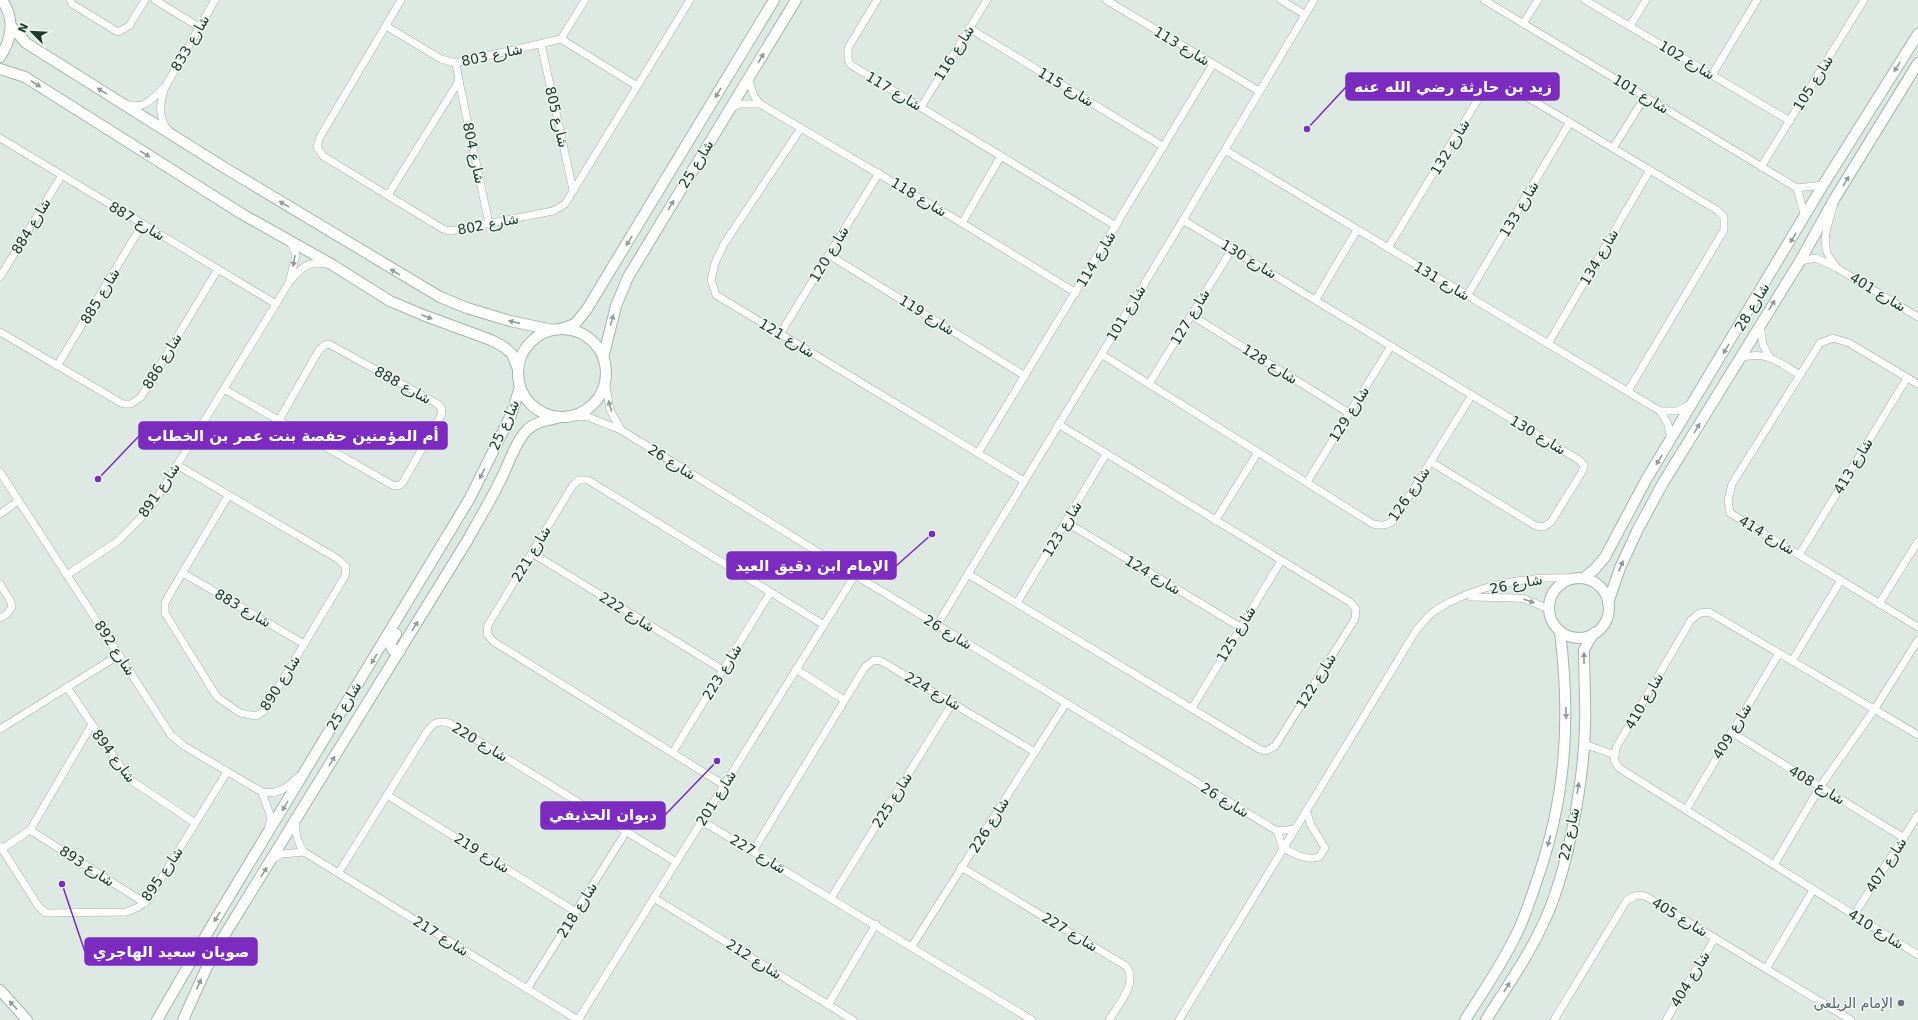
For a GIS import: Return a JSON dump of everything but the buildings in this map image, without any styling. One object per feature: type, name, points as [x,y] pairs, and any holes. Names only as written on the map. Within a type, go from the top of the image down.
[{"type":"street","points":[[70,0],[72,4],[118,32],[129,26],[145,0]]},
{"type":"street","points":[[155,0],[199,27]]},
{"type":"street","name":"شارع 833","points":[[176,138],[165,127],[161,118],[160,101],[165,87],[215,0]]},
{"type":"street","name":"شارع 802","points":[[401,0],[320,137],[317,147],[323,156],[443,229],[450,231],[553,211],[565,204],[690,0]]},
{"type":"street","points":[[585,0],[561,39],[637,86]]},
{"type":"street","name":"شارع 25","points":[[557,330],[575,324],[587,309],[774,0]]},
{"type":"street","name":"شارع 25","points":[[603,358],[616,306],[628,277],[796,0]]},
{"type":"street","name":"شارع 117","points":[[877,0],[848,48],[848,60],[851,65],[1116,226]]},
{"type":"street","name":"شارع 116","points":[[920,107],[987,0]]},
{"type":"street","points":[[1281,0],[1304,14]]},
{"type":"street","name":"شارع 101","points":[[937,625],[1183,220],[1304,14],[1314,0]]},
{"type":"street","name":"شارع 101","points":[[1484,0],[1797,188]]},
{"type":"street","points":[[1523,24],[1538,0]]},
{"type":"street","name":"شارع 102","points":[[1585,0],[1790,121]]},
{"type":"street","points":[[1630,26],[1646,0]]},
{"type":"street","points":[[1712,75],[1756,0]]},
{"type":"street","name":"شارع 105","points":[[1761,167],[1864,0]]},
{"type":"street","points":[[0,57],[10,38],[10,15],[5,1]]},
{"type":"street","name":"شارع 113","points":[[1110,1],[1259,91]]},
{"type":"street","points":[[11,26],[26,44],[176,138],[440,297],[467,308],[510,321],[557,330],[574,331],[586,337],[596,346],[603,358],[610,410],[620,430]]},
{"type":"street","name":"شارع 803","points":[[386,26],[441,59],[456,63],[561,39]]},
{"type":"street","name":"شارع 115","points":[[969,28],[1164,147]]},
{"type":"street","name":"شارع 28","points":[[1585,577],[1595,569],[1604,557],[1646,480],[1805,218],[1823,185],[1918,34]]},
{"type":"street","name":"شارع 805","points":[[541,44],[574,190]]},
{"type":"street","name":"شارع 804","points":[[456,63],[458,81],[489,224]]},
{"type":"street","name":"شارع 28","points":[[1608,603],[1620,568],[1638,530],[1664,483],[1800,261],[1835,198],[1918,63]]},
{"type":"street","name":"شارع 114","points":[[978,454],[1213,64]]},
{"type":"street","points":[[0,69],[25,77],[242,214],[331,264],[390,301],[491,340],[504,348],[512,354],[518,369],[520,387],[529,403],[544,414],[566,417],[583,411],[594,403],[601,392],[605,380]]},
{"type":"street","points":[[748,79],[754,96],[760,104]]},
{"type":"street","points":[[388,195],[458,81]]},
{"type":"street","name":"شارع 132","points":[[1388,248],[1480,96],[1490,86],[1500,81],[1570,122],[1717,210],[1724,217],[1724,230],[1628,391]]},
{"type":"street","name":"شارع 833","points":[[120,102],[136,107],[149,103],[165,87]]},
{"type":"street","points":[[1612,148],[1645,97]]},
{"type":"street","points":[[729,110],[740,104],[760,104]]},
{"type":"street","name":"شارع 118","points":[[760,104],[879,173],[1076,293]]},
{"type":"street","name":"شارع 133","points":[[1467,296],[1570,122]]},
{"type":"street","name":"شارع 121","points":[[801,128],[724,244],[715,263],[711,280],[716,295],[1024,481]]},
{"type":"street","name":"شارع 887","points":[[0,138],[142,225],[276,304]]},
{"type":"street","name":"شارع 131","points":[[1225,150],[1660,411]]},
{"type":"street","points":[[962,223],[1001,156]]},
{"type":"street","name":"شارع 134","points":[[1548,344],[1650,170]]},
{"type":"street","name":"شارع 120","points":[[780,334],[879,173]]},
{"type":"street","name":"شارع 884","points":[[0,277],[62,175]]},
{"type":"street","points":[[1805,218],[1797,188],[1823,185]]},
{"type":"street","name":"شارع 401","points":[[1835,198],[1824,241],[1825,250],[1837,268]]},
{"type":"street","name":"شارع 130","points":[[1183,220],[1316,299],[1583,462],[1582,472],[1551,522],[1547,526],[1541,527],[1431,462]]},
{"type":"street","name":"شارع 885","points":[[57,366],[142,225]]},
{"type":"street","points":[[1316,299],[1357,230]]},
{"type":"street","name":"شارع 891","points":[[290,241],[296,255],[290,281]]},
{"type":"street","name":"شارع 127","points":[[1149,384],[1232,249]]},
{"type":"street","name":"شارع 119","points":[[829,255],[1025,376]]},
{"type":"street","name":"شارع 401","points":[[1800,261],[1816,258],[1837,268],[1918,317]]},
{"type":"street","name":"شارع 891","points":[[67,575],[118,541],[152,506],[290,281],[302,268],[314,262],[331,264]]},
{"type":"street","name":"شارع 886","points":[[0,332],[123,404],[132,404],[141,397],[218,269]]},
{"type":"street","name":"شارع 128","points":[[1191,315],[1349,413]]},
{"type":"street","points":[[1760,324],[1764,345],[1769,356]]},
{"type":"street","points":[[518,369],[524,352],[536,338],[557,330]]},
{"type":"street","name":"شارع 414","points":[[1918,384],[1849,343],[1833,338],[1820,343],[1732,484],[1728,500],[1730,513],[1918,627]]},
{"type":"street","name":"شارع 888","points":[[224,389],[391,485],[397,486],[403,482],[441,416],[442,409],[438,404],[329,344],[325,345],[320,350],[279,420]]},
{"type":"street","name":"شارع 129","points":[[1307,482],[1391,346]]},
{"type":"street","name":"شارع 126","points":[[1101,354],[1373,524],[1386,526],[1395,520],[1472,395]]},
{"type":"street","points":[[1740,358],[1752,354],[1769,356],[1800,375]]},
{"type":"street","name":"شارع 413","points":[[1799,555],[1907,378]]},
{"type":"street","name":"شارع 25","points":[[157,1020],[215,920],[265,840],[473,492],[511,415],[520,387]]},
{"type":"street","points":[[1660,411],[1677,411],[1693,404]]},
{"type":"street","points":[[1660,411],[1668,424],[1671,440]]},
{"type":"street","name":"شارع 25","points":[[183,1020],[216,950],[467,541],[501,479],[522,436],[528,429],[543,421],[566,417]]},
{"type":"street","name":"شارع 26","points":[[566,417],[588,417],[620,430],[854,575],[1277,831]]},
{"type":"street","name":"شارع 122","points":[[968,574],[1259,749],[1266,751],[1275,746],[1355,619],[1356,609],[1354,605],[1058,424]]},
{"type":"street","points":[[1215,521],[1258,452]]},
{"type":"street","name":"شارع 123","points":[[1017,603],[1106,454]]},
{"type":"street","name":"شارع 890","points":[[177,465],[345,564],[345,576],[264,711],[256,716],[240,713],[217,698],[165,613],[165,603],[228,496]]},
{"type":"street","name":"شارع 892","points":[[0,472],[171,735],[184,746],[262,792]]},
{"type":"street","name":"شارع 221","points":[[724,785],[494,642],[487,634],[488,624],[573,485],[584,479],[824,625]]},
{"type":"street","points":[[0,514],[18,501]]},
{"type":"street","name":"شارع 124","points":[[1066,522],[1240,628]]},
{"type":"street","points":[[1879,604],[1918,541]]},
{"type":"street","name":"شارع 222","points":[[532,553],[723,670]]},
{"type":"street","points":[[400,651],[393,650],[390,646],[390,642],[433,572],[433,560]]},
{"type":"street","name":"شارع 125","points":[[1192,708],[1281,561]]},
{"type":"street","name":"شارع 883","points":[[183,573],[304,644]]},
{"type":"street","name":"شارع 201","points":[[578,1020],[854,575]]},
{"type":"street","name":"شارع 26","points":[[1179,1020],[1417,629],[1435,610],[1462,596],[1506,583],[1545,577],[1571,578]]},
{"type":"street","points":[[1585,577],[1597,583],[1606,593],[1608,603],[1607,620],[1598,631],[1586,637],[1573,638],[1560,632],[1552,622],[1549,609],[1551,595],[1559,584],[1571,578],[1585,577]]},
{"type":"street","points":[[1792,661],[1841,580]]},
{"type":"street","points":[[0,584],[11,602],[12,607],[7,614],[0,618]]},
{"type":"street","name":"شارع 223","points":[[673,752],[770,593]]},
{"type":"street","name":"شارع 26","points":[[1462,596],[1526,599],[1549,609]]},
{"type":"street","name":"شارع 410","points":[[1918,735],[1709,612],[1700,613],[1691,620],[1616,748],[1614,760],[1620,768],[1918,955]]},
{"type":"street","name":"شارع 22","points":[[1465,1020],[1516,936],[1529,904],[1552,832],[1564,757],[1567,719],[1564,660],[1560,632]]},
{"type":"street","name":"شارع 22","points":[[1486,1020],[1529,951],[1548,912],[1562,869],[1571,831],[1584,744],[1584,650],[1594,633]]},
{"type":"street","points":[[1774,865],[1820,787],[1874,710],[1918,640]]},
{"type":"street","name":"شارع 409","points":[[1686,810],[1779,653]]},
{"type":"street","points":[[0,729],[119,655]]},
{"type":"street","name":"شارع 224","points":[[753,851],[844,700],[865,667],[874,660],[881,661],[953,702],[1035,752]]},
{"type":"street","points":[[796,669],[844,700]]},
{"type":"street","name":"شارع 894","points":[[67,687],[91,726],[129,779],[195,823]]},
{"type":"street","name":"شارع 225","points":[[831,898],[953,702]]},
{"type":"street","name":"شارع 226","points":[[912,946],[1066,703]]},
{"type":"street","name":"شارع 220","points":[[339,872],[426,733],[435,722],[441,721],[449,723],[676,862]]},
{"type":"street","points":[[1,847],[30,830],[91,726]]},
{"type":"street","name":"شارع 408","points":[[1731,732],[1904,838]]},
{"type":"street","points":[[1584,744],[1615,755]]},
{"type":"street","points":[[265,840],[271,818],[262,792],[273,794],[289,786],[307,768],[318,772],[317,778],[300,808],[296,821],[298,842],[304,852],[288,853],[272,859]]},
{"type":"street","name":"شارع 895","points":[[1,847],[39,907],[46,913],[126,912],[145,903],[227,772]]},
{"type":"street","name":"شارع 219","points":[[388,795],[576,912]]},
{"type":"street","points":[[1295,829],[1277,831],[1283,848],[1296,855],[1310,859],[1319,857],[1324,851],[1324,844],[1311,825],[1306,811]]},
{"type":"street","name":"شارع 407","points":[[1854,915],[1918,815]]},
{"type":"street","name":"شارع 227","points":[[702,821],[876,924],[1032,1020]]},
{"type":"street","name":"شارع 893","points":[[30,830],[145,903]]},
{"type":"street","name":"شارع 218","points":[[527,989],[626,832]]},
{"type":"street","name":"شارع 217","points":[[304,852],[339,872],[578,1020]]},
{"type":"street","name":"شارع 227","points":[[961,868],[1126,966],[1130,972],[1131,984],[1109,1020]]},
{"type":"street","points":[[1766,969],[1813,890]]},
{"type":"street","name":"شارع 405","points":[[1554,1020],[1627,900],[1637,895],[1645,896],[1851,1020]]},
{"type":"street","name":"شارع 212","points":[[654,898],[853,1020]]},
{"type":"street","points":[[828,1005],[876,924]]},
{"type":"street","name":"شارع 404","points":[[1666,1020],[1715,938]]},
{"type":"street","points":[[0,990],[26,1020]]},
{"type":"place","name":"زيد بن حارثة رضي الله عنه","points":[[1307,129]]},
{"type":"place","name":"أم المؤمنين حفصة بنت عمر بن الخطاب","points":[[98,479]]},
{"type":"place","name":"الإمام ابن دقيق العيد","points":[[932,534]]},
{"type":"place","name":"ديوان الحذيفي","points":[[717,761]]},
{"type":"place","name":"صويان سعيد الهاجري","points":[[62,884]]},
{"type":"place","name":"الإمام الزيلعي","points":[[1901,1003]]}]
